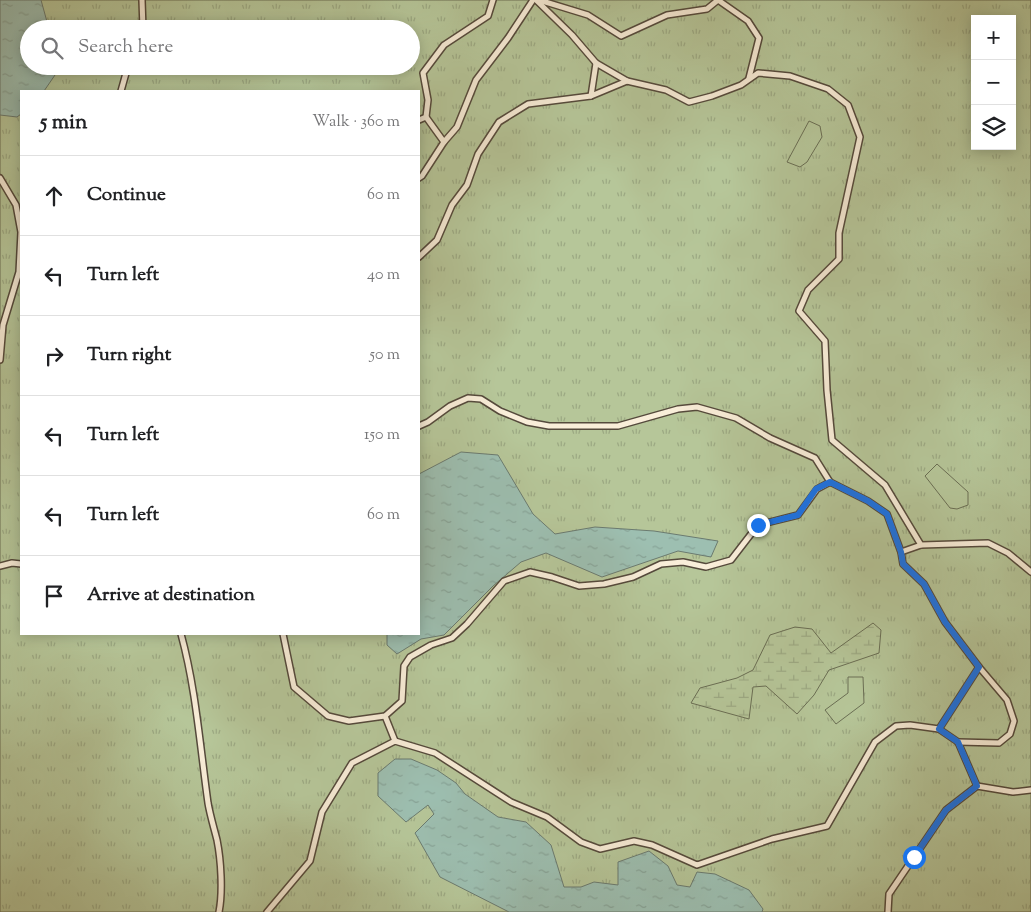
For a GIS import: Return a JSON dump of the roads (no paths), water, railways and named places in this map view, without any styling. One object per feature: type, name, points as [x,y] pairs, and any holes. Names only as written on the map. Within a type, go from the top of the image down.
[{"type":"lane","points":[[142,0],[143,20]]},
{"type":"lane","points":[[444,142],[426,117],[428,100],[423,73],[444,45],[488,16],[492,0]]},
{"type":"lane","points":[[536,0],[588,15],[621,36],[667,15],[707,9],[718,0],[748,21],[759,38],[749,79]]},
{"type":"lane","points":[[536,0],[572,35],[596,63],[626,81],[666,90],[689,102],[712,96],[740,84],[758,73],[790,76],[828,90],[848,105],[860,137],[839,233],[839,260],[808,290],[799,310],[825,341],[832,440],[885,485],[921,545]]},
{"type":"lane","points":[[420,177],[444,142],[457,127],[476,80],[536,0]]},
{"type":"lane","points":[[591,96],[596,63]]},
{"type":"lane","points":[[121,90],[125,75]]},
{"type":"lane","points":[[420,256],[437,240],[452,206],[467,185],[478,154],[499,122],[528,104],[591,96],[626,81]]},
{"type":"lane","points":[[420,120],[426,117]]},
{"type":"lane","points":[[0,178],[16,205],[20,227]]},
{"type":"lane","points":[[0,360],[3,325],[19,272],[20,252]]},
{"type":"lane","points":[[420,426],[450,406],[468,398],[481,399],[500,411],[527,422],[549,426],[618,426],[678,409],[698,407],[736,418],[770,438],[815,458],[830,482],[868,501],[887,514],[901,552],[903,564],[924,584],[945,622],[1007,700],[1014,721],[1010,734],[999,743],[958,742]]},
{"type":"lane","points":[[283,635],[294,687],[328,716],[349,721],[385,716],[402,701],[404,666],[410,657],[431,645],[452,638],[467,624],[504,581],[530,572],[579,586],[604,584],[633,577],[661,564],[684,562],[706,567],[731,560],[758,525],[798,515],[816,489],[830,482]]},
{"type":"lane","points":[[901,552],[921,545],[988,543],[1008,553],[1031,572]]},
{"type":"lane","points":[[0,566],[12,563],[20,564]]},
{"type":"lane","points":[[181,635],[188,657],[197,714],[208,806],[218,842],[220,878],[220,904],[218,912]]},
{"type":"lane","points":[[939,729],[979,667]]},
{"type":"lane","points":[[385,716],[395,740]]},
{"type":"lane","points":[[267,912],[310,861],[322,812],[352,763],[395,740],[435,753],[511,802],[547,817],[581,842],[600,850],[634,841],[652,845],[697,865],[772,839],[827,826],[876,742],[896,726],[910,725],[939,729],[958,742],[977,786]]},
{"type":"lane","points":[[888,912],[889,894],[946,810],[977,786],[1013,792],[1031,790]]},
{"type":"water","points":[[0,0],[41,0],[47,20],[20,20],[20,75],[55,75],[45,90],[20,90],[20,115],[17,117],[0,115]]},
{"type":"water","points":[[461,452],[498,455],[533,514],[555,534],[595,527],[654,531],[718,541],[711,557],[678,551],[602,577],[546,553],[521,562],[493,586],[444,635],[421,639],[397,654],[387,645],[387,635],[420,635],[420,473]]},
{"type":"water","points":[[395,759],[411,759],[437,770],[456,783],[465,794],[498,817],[526,822],[551,845],[564,887],[581,887],[594,882],[618,885],[618,862],[649,851],[668,866],[677,885],[690,887],[697,872],[715,874],[749,890],[763,909],[762,912],[509,912],[440,877],[415,833],[434,814],[428,805],[406,822],[378,796],[378,773]]}]
